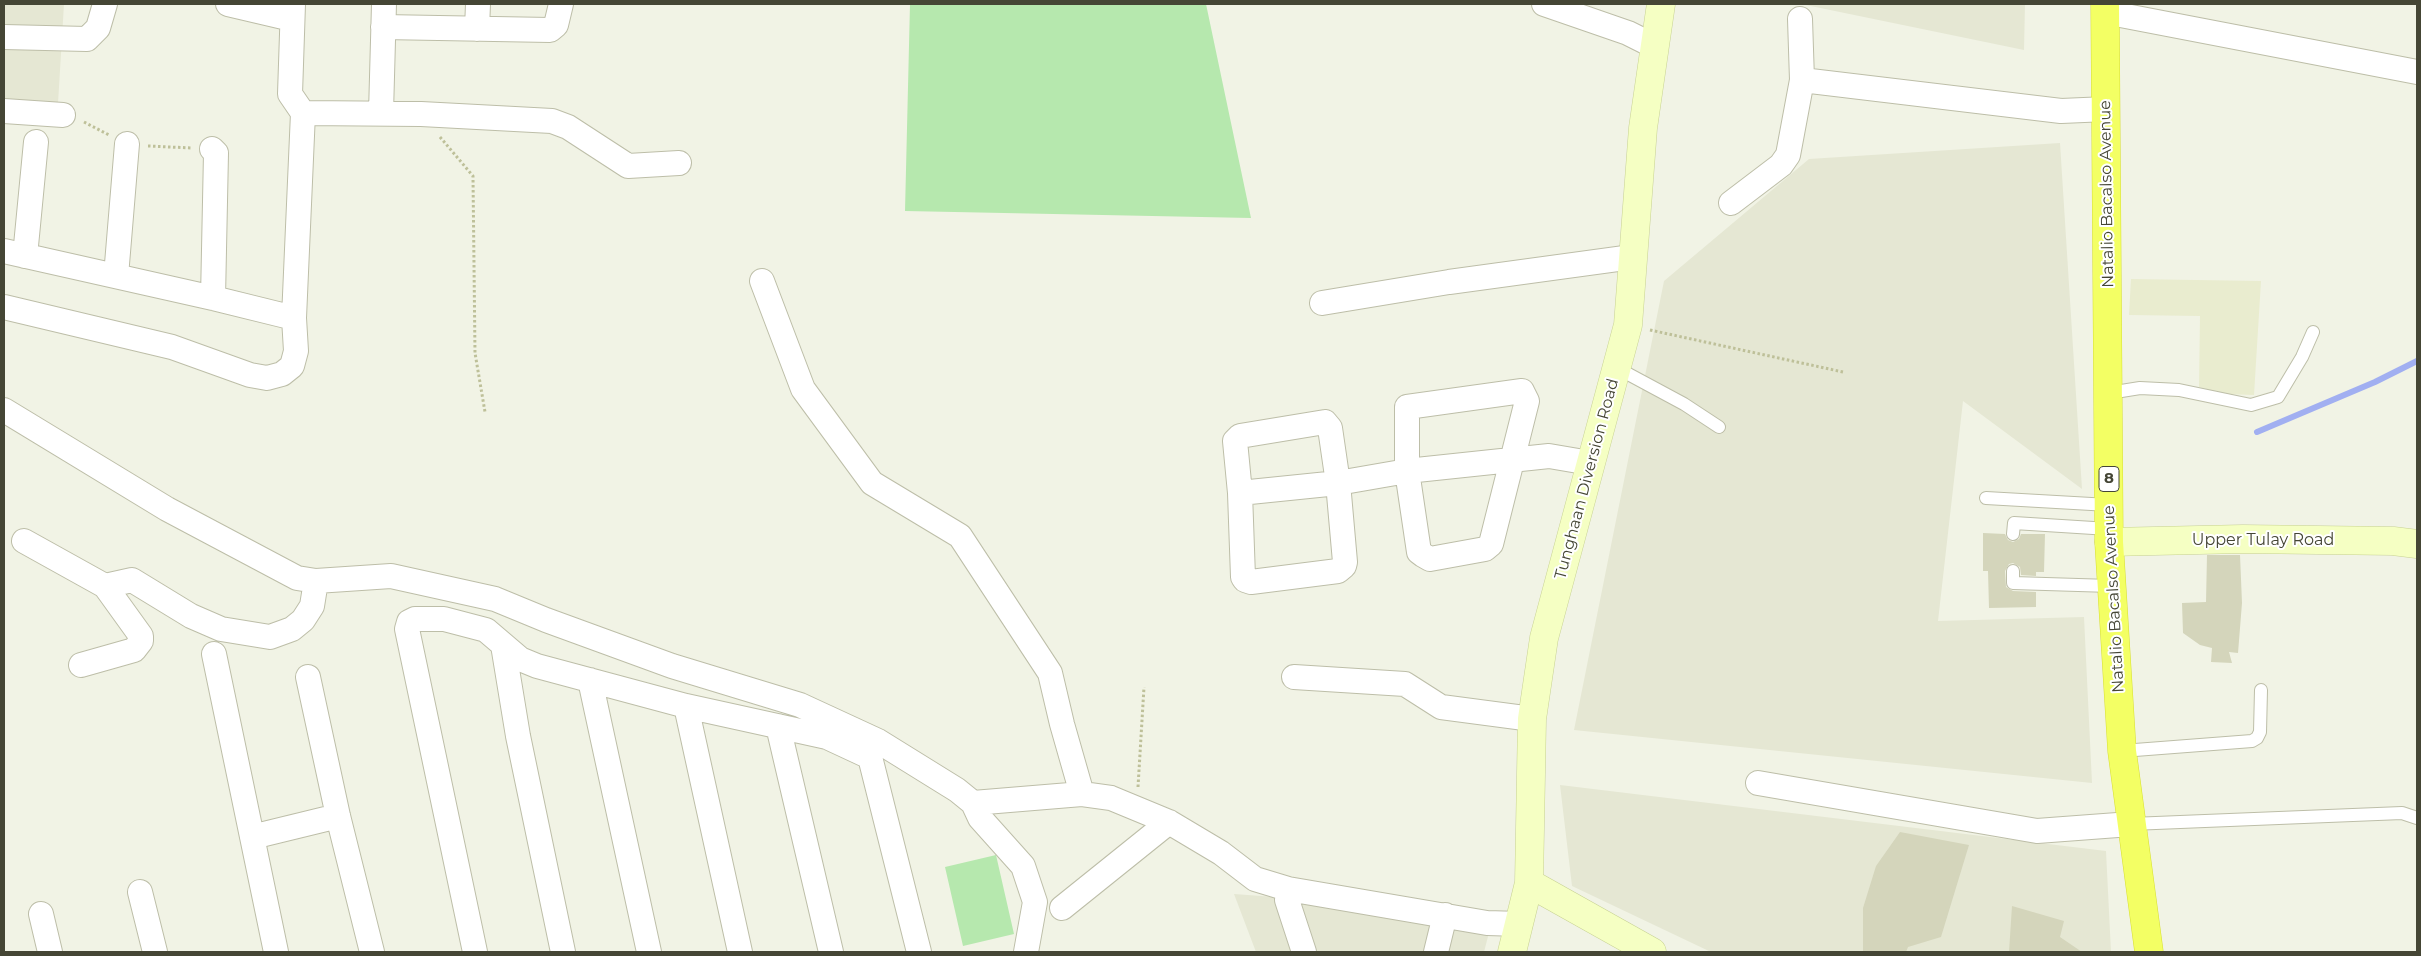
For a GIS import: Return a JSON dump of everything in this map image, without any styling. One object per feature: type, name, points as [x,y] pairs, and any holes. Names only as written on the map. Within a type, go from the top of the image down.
[{"type":"highway","name":"Natalio Bacalso Avenue","points":[[2105,8],[2111,586],[2122,752],[2149,952]]},
{"type":"street","points":[[4,37],[87,39],[98,28],[105,4]]},
{"type":"street","points":[[4,307],[172,347],[250,375],[267,378],[282,374],[292,366],[296,351],[294,318],[303,113],[290,94],[292,11],[228,4]]},
{"type":"street","points":[[381,113],[384,4]]},
{"type":"street","points":[[477,29],[478,4]]},
{"type":"street","points":[[383,28],[550,30],[556,25],[561,4]]},
{"type":"street","points":[[1544,4],[1628,33],[1654,46]]},
{"type":"street","name":"Tunghaan Diversion Road","points":[[1512,952],[1529,883],[1532,719],[1544,638],[1628,325],[1643,128],[1660,4]]},
{"type":"street","points":[[2105,8],[2417,72]]},
{"type":"street","points":[[1731,203],[1785,160],[1802,80],[1800,19]]},
{"type":"street","points":[[1802,80],[2062,111],[2106,109]]},
{"type":"street","points":[[4,111],[63,115]]},
{"type":"street","points":[[303,113],[421,114],[552,121],[568,127],[628,166],[679,163]]},
{"type":"street","points":[[36,142],[14,253],[294,318]]},
{"type":"street","points":[[116,276],[127,144]]},
{"type":"street","points":[[212,149],[216,153],[213,298]]},
{"type":"street","points":[[1322,303],[1449,282],[1632,257]]},
{"type":"street","points":[[762,280],[803,389],[872,484],[960,536],[1050,673],[1082,794]]},
{"type":"street","points":[[1522,391],[1527,402],[1491,544],[1485,548],[1430,559],[1419,552],[1407,471],[1407,407],[1522,391]]},
{"type":"street","points":[[4,410],[167,509],[297,578],[316,581],[391,576],[495,599],[546,620],[672,666],[800,705],[878,741],[957,790],[973,803],[980,818],[1023,866],[1035,902],[1026,952]]},
{"type":"street","points":[[1324,422],[1330,428],[1338,483],[1345,562],[1341,569],[1251,582],[1243,577],[1240,494],[1234,446],[1237,438],[1324,422]]},
{"type":"street","points":[[1240,494],[1338,483],[1407,471],[1549,456],[1590,463]]},
{"type":"street","name":"Upper Tulay Road","points":[[2109,525],[2253,540],[2393,541],[2417,544]]},
{"type":"street","points":[[24,541],[105,586],[141,636],[141,641],[134,650],[81,665]]},
{"type":"street","points":[[105,586],[132,580],[191,616],[214,626],[270,637],[292,629],[303,620],[312,606],[316,581]]},
{"type":"street","points":[[475,952],[407,629],[409,622],[415,618],[444,619],[486,630],[520,659],[537,666],[686,706],[827,737],[870,758],[920,952]]},
{"type":"street","points":[[504,645],[518,736],[563,952]]},
{"type":"street","points":[[214,654],[276,952]]},
{"type":"street","points":[[308,677],[338,816],[372,952]]},
{"type":"street","points":[[1294,677],[1405,684],[1441,707],[1532,719]]},
{"type":"street","points":[[590,680],[649,952]]},
{"type":"street","points":[[686,706],[740,952]]},
{"type":"street","points":[[778,726],[830,952]]},
{"type":"street","points":[[1758,783],[2037,831],[2131,824]]},
{"type":"street","points":[[973,803],[1082,794],[1111,798],[1169,822],[1221,853],[1255,879],[1288,889],[1487,923],[1520,924]]},
{"type":"street","points":[[252,837],[338,816]]},
{"type":"street","points":[[1062,908],[1169,822]]},
{"type":"street","points":[[1529,883],[1652,952]]},
{"type":"street","points":[[1288,889],[1287,900],[1304,952]]},
{"type":"street","points":[[140,892],[154,952]]},
{"type":"street","points":[[41,914],[50,952]]},
{"type":"street","points":[[1436,952],[1445,915]]},
{"type":"lane","points":[[2109,393],[2140,388],[2179,390],[2251,405],[2278,398],[2302,357],[2313,332]]},
{"type":"lane","points":[[1617,368],[1684,404],[1719,427]]},
{"type":"lane","points":[[1986,498],[2109,525]]},
{"type":"lane","points":[[2013,534],[2014,523],[2109,525]]},
{"type":"lane","points":[[2013,571],[2013,583],[2111,586]]},
{"type":"lane","points":[[2122,752],[2252,741],[2257,738],[2260,732],[2261,690]]},
{"type":"lane","points":[[2131,824],[2402,812],[2417,818]]},
{"type":"path","points":[[421,114],[473,176],[475,353],[485,412]]},
{"type":"path","points":[[1628,325],[1843,372]]},
{"type":"path","points":[[1136,807],[1144,687]]},
{"type":"shaded area","points":[[4,4],[64,4],[57,120],[4,117]]},
{"type":"shaded area","points":[[1801,4],[2025,4],[2024,50]]},
{"type":"shaded area","points":[[2060,143],[2082,489],[1963,401],[1938,621],[2084,617],[2092,783],[1574,730],[1664,281],[1809,159]]},
{"type":"shaded area","points":[[2131,279],[2261,281],[2254,395],[2225,394],[2199,387],[2200,316],[2129,315]]},
{"type":"shaded area","points":[[1560,785],[2106,851],[2111,952],[1711,952],[1572,886]]},
{"type":"shaded area","points":[[1234,894],[1343,902],[1492,921],[1484,952],[1256,952]]},
{"type":"green space","points":[[910,4],[1206,4],[1251,218],[905,211]]},
{"type":"green space","points":[[996,855],[1014,934],[963,946],[945,867]]},
{"type":"building","points":[[1983,533],[2005,534],[2008,540],[2013,542],[2019,539],[2021,534],[2045,534],[2044,572],[2036,572],[2036,576],[2021,575],[2020,567],[2013,563],[2009,564],[2005,571],[2006,587],[2013,591],[2036,592],[2036,607],[1989,608],[1988,571],[1983,571]]},
{"type":"building","points":[[2207,555],[2240,555],[2242,603],[2238,653],[2229,652],[2232,663],[2211,662],[2212,648],[2200,645],[2183,633],[2182,603],[2206,602]]},
{"type":"building","points":[[1900,832],[1969,845],[1941,937],[1908,947],[1906,952],[1863,952],[1863,908],[1876,866]]},
{"type":"building","points":[[2012,906],[2064,921],[2060,937],[2082,952],[2009,952]]},
{"type":"waterway","points":[[2257,432],[2375,382],[2417,361]]}]
